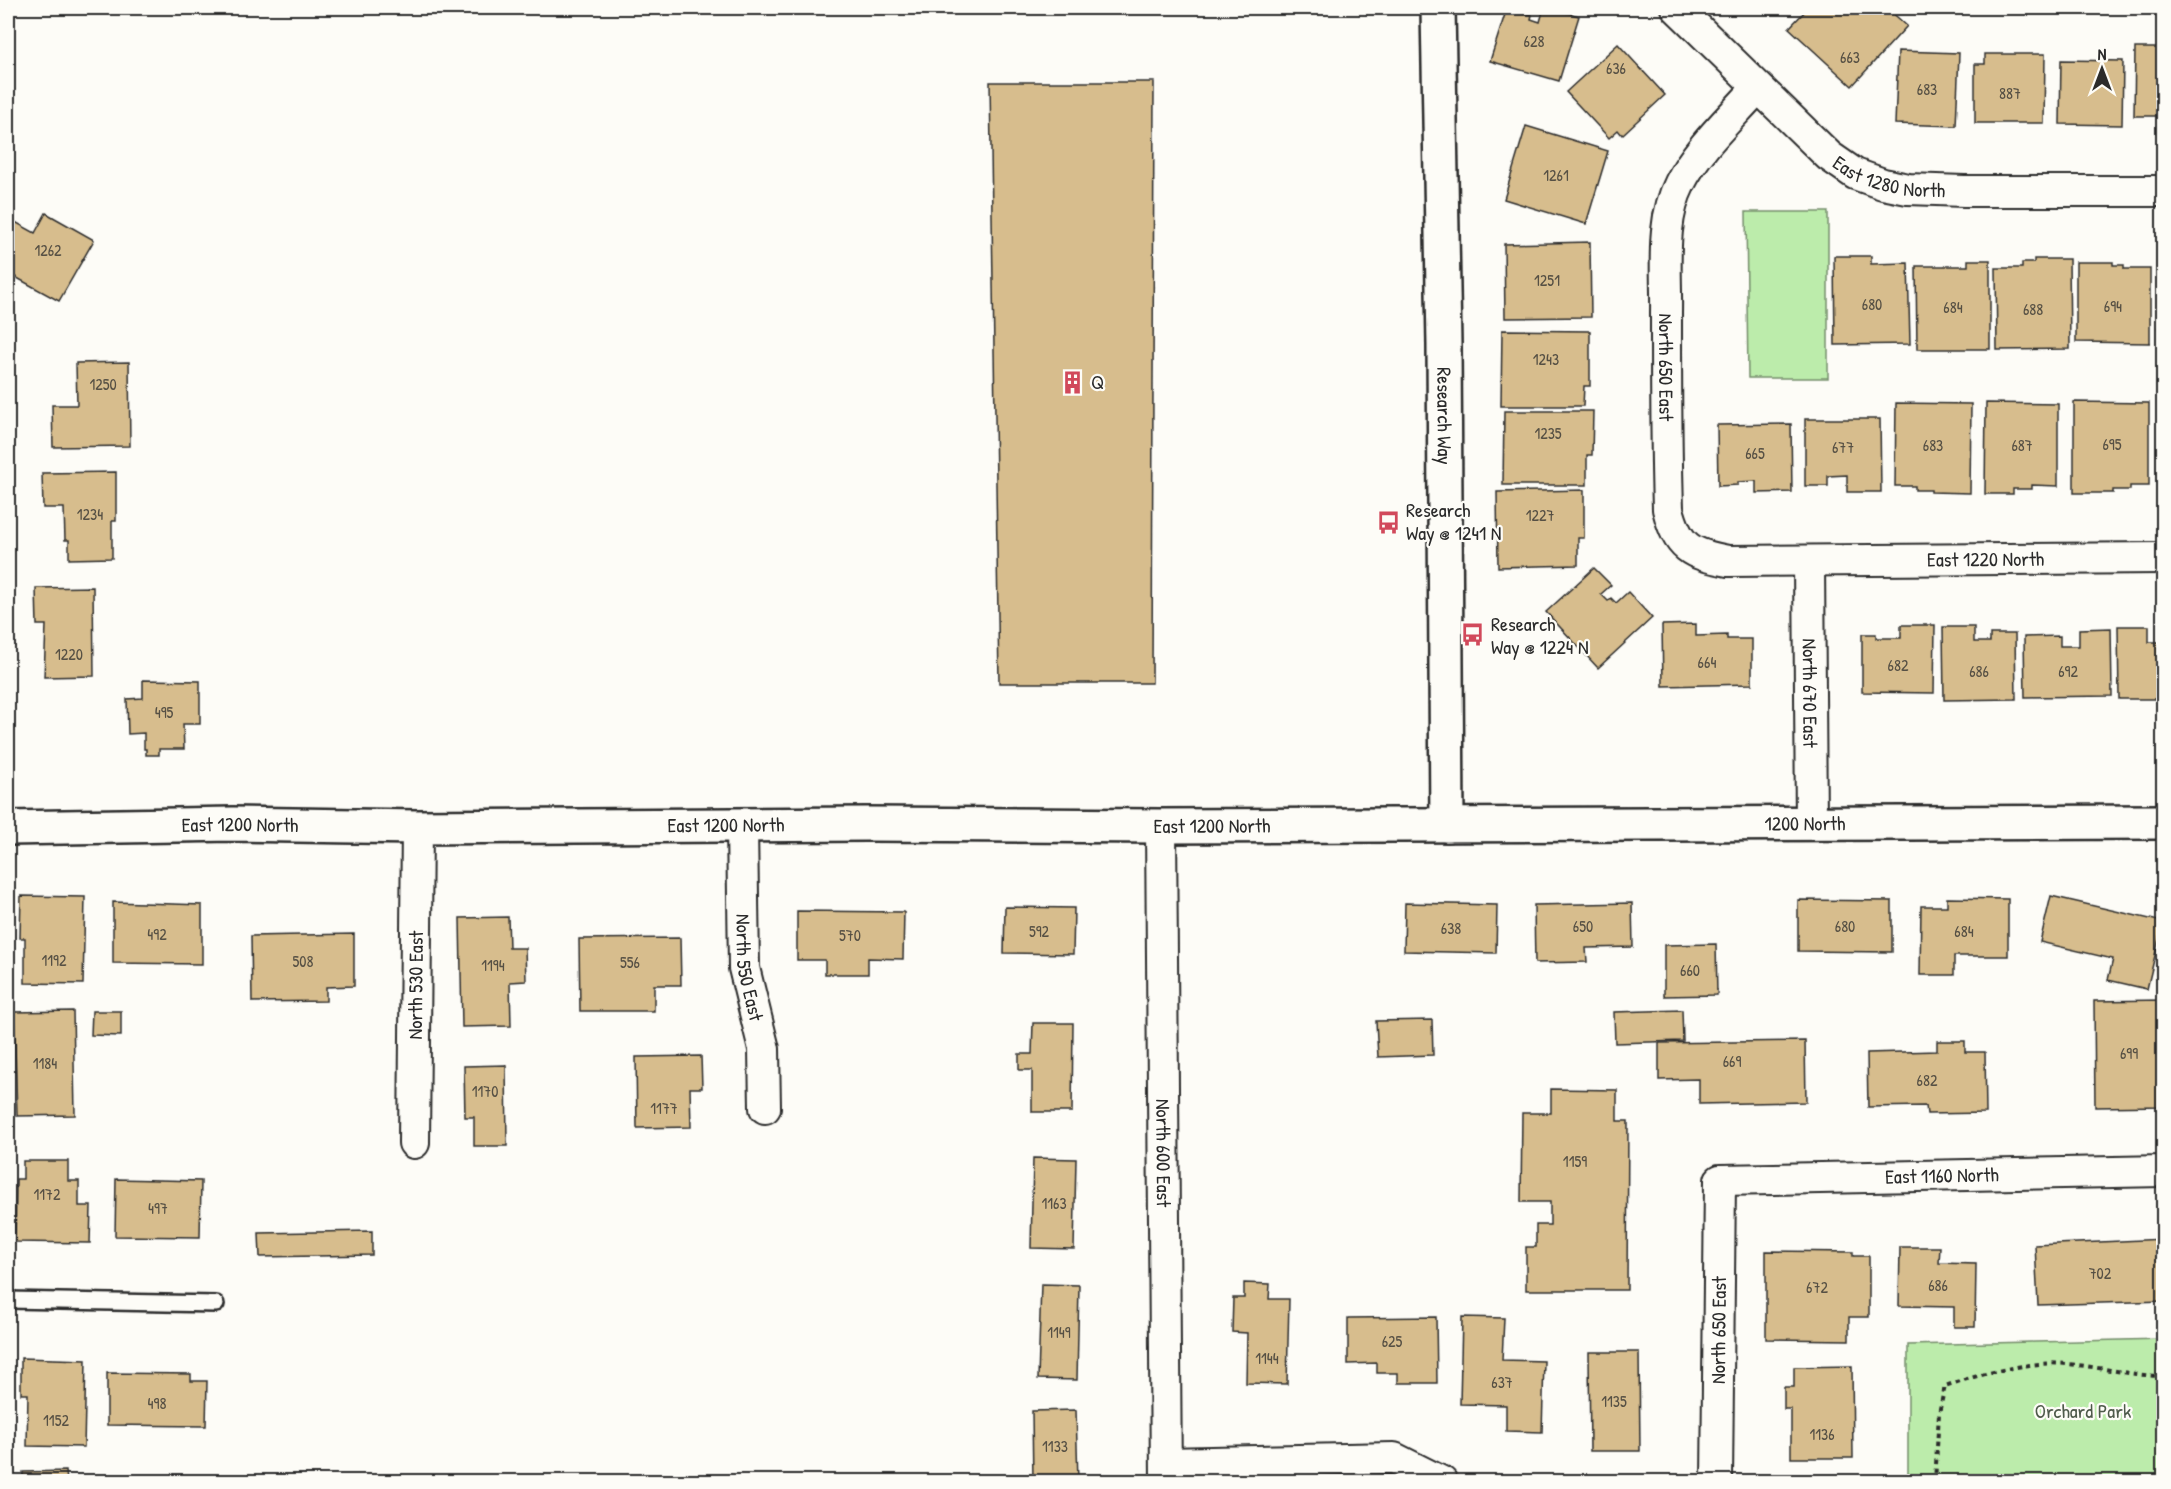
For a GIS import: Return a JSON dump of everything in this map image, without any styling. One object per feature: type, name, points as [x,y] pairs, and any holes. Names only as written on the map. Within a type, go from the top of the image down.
[{"type":"street","name":"Research Way","points":[[1438,8],[1444,345],[1447,825]]},
{"type":"street","name":"East 1280 North","points":[[1677,8],[1829,156],[1855,174],[1908,189],[2163,191]]},
{"type":"street","name":"North 650 East","points":[[1757,88],[1694,159],[1679,183],[1669,212],[1666,235],[1668,509],[1673,527],[1684,546],[1703,556],[1728,561],[1809,561]]},
{"type":"street","name":"East 1220 North","points":[[1809,561],[2163,558]]},
{"type":"street","name":"North 670 East","points":[[1809,561],[1811,824]]},
{"type":"street","name":"1200 North","points":[[1447,825],[2163,822]]},
{"type":"street","name":"East 1200 North","points":[[8,828],[233,824],[417,827],[867,824],[1447,825]]},
{"type":"street","name":"North 550 East","points":[[742,826],[744,968],[764,1049],[765,1108]]},
{"type":"street","name":"North 600 East","points":[[1161,826],[1166,1472]]},
{"type":"street","name":"North 530 East","points":[[414,1143],[417,827]]},
{"type":"street","name":"East 1160 North","points":[[1720,1180],[2163,1171]]},
{"type":"street","name":"North 650 East","points":[[1717,1482],[1720,1180]]},
{"type":"street","points":[[1166,1472],[1394,1458],[1442,1482]]},
{"type":"lane","points":[[8,1300],[216,1304]]},
{"type":"path","points":[[1935,1482],[1939,1413],[1945,1386],[1964,1379],[2040,1364],[2070,1365],[2143,1376],[2163,1376]]},
{"type":"green space","points":[[1746,212],[1828,212],[1828,378],[1748,378]]},
{"type":"green space","name":"Orchard Park","points":[[2163,1339],[2163,1481],[1908,1481],[1908,1345]]},
{"type":"building","points":[[1507,8],[1532,15],[1531,19],[1540,22],[1544,8],[1579,16],[1559,81],[1490,61]]},
{"type":"building","points":[[1808,8],[1818,8],[1821,11],[1824,8],[1887,8],[1907,26],[1852,86],[1789,28]]},
{"type":"building","points":[[1618,44],[1665,95],[1622,135],[1618,130],[1609,138],[1566,92]]},
{"type":"building","points":[[2135,48],[2164,48],[2164,105],[2159,105],[2159,116],[2134,116]]},
{"type":"building","points":[[1898,51],[1959,53],[1956,126],[1895,124]]},
{"type":"building","points":[[1985,54],[2045,54],[2044,123],[1975,123],[1975,64],[1985,64]]},
{"type":"building","points":[[2061,60],[2123,61],[2122,125],[2060,124]]},
{"type":"building","name":"Q","points":[[990,82],[1154,82],[1152,683],[999,683]]},
{"type":"building","points":[[1526,126],[1608,151],[1586,224],[1504,199]]},
{"type":"building","points":[[46,213],[94,240],[59,301],[8,273],[8,218],[35,233]]},
{"type":"building","points":[[1590,242],[1591,317],[1505,318],[1504,244]]},
{"type":"building","points":[[1834,256],[1871,256],[1871,264],[1908,263],[1910,344],[1835,345]]},
{"type":"building","points":[[2034,259],[2069,259],[2070,349],[1997,350],[1996,268],[2022,268],[2022,263],[2034,263]]},
{"type":"building","points":[[1968,260],[1990,260],[1990,349],[1917,349],[1916,266],[1968,266]]},
{"type":"building","points":[[2076,262],[2113,262],[2113,265],[2124,265],[2124,269],[2150,269],[2150,343],[2076,342]]},
{"type":"building","points":[[2158,269],[2164,269],[2164,328],[2159,328]]},
{"type":"building","points":[[1502,330],[1590,331],[1590,386],[1584,386],[1583,406],[1501,406]]},
{"type":"building","points":[[129,362],[130,446],[53,447],[52,405],[77,405],[76,363]]},
{"type":"building","points":[[2074,402],[2149,403],[2149,486],[2130,486],[2130,490],[2113,490],[2113,493],[2074,493]]},
{"type":"building","points":[[1896,403],[1971,404],[1970,493],[1931,492],[1931,490],[1915,490],[1915,486],[1895,486]]},
{"type":"building","points":[[1986,403],[2058,404],[2058,486],[2032,485],[2032,489],[2013,489],[2013,494],[1985,494]]},
{"type":"building","points":[[1504,411],[1593,411],[1592,455],[1587,455],[1587,485],[1503,485]]},
{"type":"building","points":[[1805,419],[1880,419],[1881,492],[1847,492],[1847,475],[1828,476],[1828,486],[1805,486]]},
{"type":"building","points":[[1791,424],[1792,492],[1756,493],[1756,481],[1718,486],[1717,425]]},
{"type":"building","points":[[116,472],[116,521],[112,521],[112,558],[69,559],[69,540],[65,540],[64,508],[43,508],[42,473]]},
{"type":"building","points":[[1584,490],[1584,538],[1578,538],[1578,565],[1498,567],[1497,492]]},
{"type":"building","points":[[1594,568],[1611,585],[1601,594],[1608,601],[1611,598],[1616,603],[1628,592],[1652,618],[1598,668],[1546,612]]},
{"type":"building","points":[[93,587],[94,676],[44,677],[46,625],[37,625],[36,588]]},
{"type":"building","points":[[1696,624],[1696,636],[1727,635],[1727,639],[1752,639],[1752,684],[1663,686],[1662,625]]},
{"type":"building","points":[[1901,625],[1935,625],[1934,693],[1862,692],[1862,634],[1876,634],[1876,638],[1901,638]]},
{"type":"building","points":[[2118,626],[2149,626],[2149,642],[2159,642],[2159,645],[2164,645],[2164,699],[2119,699]]},
{"type":"building","points":[[1943,627],[1974,627],[1974,642],[1990,642],[1990,634],[2015,634],[2016,699],[1944,700]]},
{"type":"building","points":[[2111,628],[2112,696],[2025,697],[2024,637],[2060,636],[2060,646],[2079,646],[2079,629]]},
{"type":"building","points":[[143,680],[200,681],[200,724],[183,724],[184,749],[159,749],[159,755],[146,755],[144,733],[128,734],[127,699],[143,698]]},
{"type":"building","points":[[21,896],[85,897],[83,984],[25,983],[25,938],[20,938]]},
{"type":"building","points":[[2051,896],[2163,922],[2147,989],[2108,980],[2113,959],[2040,942]]},
{"type":"building","points":[[1947,898],[2008,899],[2008,956],[1954,956],[1954,975],[1920,975],[1921,906],[1947,906]]},
{"type":"building","points":[[1798,900],[1892,901],[1892,952],[1798,951]]},
{"type":"building","points":[[113,902],[202,905],[202,964],[113,963]]},
{"type":"building","points":[[1405,903],[1497,905],[1496,953],[1404,951]]},
{"type":"building","points":[[1632,903],[1633,947],[1586,948],[1587,962],[1535,963],[1534,905]]},
{"type":"building","points":[[1005,907],[1074,908],[1073,954],[1004,953]]},
{"type":"building","points":[[797,911],[904,912],[903,959],[868,958],[868,974],[825,974],[825,960],[797,960]]},
{"type":"building","points":[[508,917],[509,948],[525,948],[526,981],[510,982],[511,1026],[462,1027],[460,918]]},
{"type":"building","points":[[354,934],[354,986],[326,987],[326,1001],[252,1002],[251,936]]},
{"type":"building","points":[[680,938],[681,985],[654,985],[654,1011],[580,1011],[579,939]]},
{"type":"building","points":[[1716,944],[1717,995],[1664,996],[1664,945]]},
{"type":"building","points":[[2164,1000],[2164,1106],[2095,1107],[2094,1001]]},
{"type":"building","points":[[1682,1010],[1683,1041],[1615,1043],[1614,1012]]},
{"type":"building","points":[[73,1011],[75,1115],[17,1116],[14,1012]]},
{"type":"building","points":[[92,1011],[121,1011],[121,1036],[91,1035]]},
{"type":"building","points":[[1432,1020],[1433,1055],[1378,1057],[1376,1021]]},
{"type":"building","points":[[1033,1023],[1073,1023],[1072,1112],[1032,1112],[1032,1070],[1019,1070],[1019,1054],[1032,1054]]},
{"type":"building","points":[[1805,1041],[1806,1102],[1699,1104],[1699,1079],[1659,1080],[1659,1043]]},
{"type":"building","points":[[1937,1041],[1965,1041],[1965,1052],[1985,1052],[1986,1113],[1927,1114],[1926,1106],[1868,1107],[1867,1053],[1937,1051]]},
{"type":"building","points":[[701,1056],[702,1088],[690,1088],[691,1127],[637,1128],[636,1057]]},
{"type":"building","points":[[506,1065],[507,1146],[474,1146],[474,1117],[465,1117],[464,1066]]},
{"type":"building","points":[[1551,1089],[1617,1090],[1617,1121],[1628,1121],[1627,1290],[1526,1290],[1526,1247],[1536,1247],[1536,1225],[1550,1225],[1550,1202],[1521,1202],[1522,1113],[1551,1113]]},
{"type":"building","points":[[1033,1158],[1076,1159],[1074,1249],[1031,1248]]},
{"type":"building","points":[[23,1161],[68,1161],[68,1181],[79,1181],[79,1206],[91,1206],[90,1243],[15,1242],[16,1179],[23,1179]]},
{"type":"building","points":[[116,1179],[201,1181],[200,1237],[115,1236]]},
{"type":"building","points":[[372,1231],[372,1255],[260,1257],[259,1233]]},
{"type":"building","points":[[2164,1239],[2164,1301],[2038,1305],[2035,1245]]},
{"type":"building","points":[[1900,1247],[1940,1247],[1939,1263],[1976,1264],[1975,1327],[1954,1327],[1954,1307],[1899,1306]]},
{"type":"building","points":[[1766,1251],[1853,1252],[1853,1256],[1869,1256],[1869,1317],[1849,1317],[1849,1340],[1766,1339]]},
{"type":"building","points":[[1244,1283],[1270,1284],[1269,1299],[1289,1299],[1287,1384],[1246,1383],[1247,1333],[1232,1332],[1233,1298],[1244,1298]]},
{"type":"building","points":[[1041,1284],[1079,1285],[1077,1380],[1038,1379]]},
{"type":"building","points":[[1436,1317],[1437,1383],[1398,1383],[1398,1373],[1377,1373],[1377,1363],[1348,1364],[1348,1318]]},
{"type":"building","points":[[1462,1317],[1504,1318],[1502,1360],[1544,1361],[1542,1432],[1506,1431],[1506,1405],[1460,1404]]},
{"type":"building","points":[[1589,1352],[1639,1352],[1640,1451],[1590,1451]]},
{"type":"building","points":[[21,1358],[86,1360],[84,1447],[27,1446],[28,1394],[21,1394]]},
{"type":"building","points":[[1852,1366],[1853,1458],[1791,1458],[1791,1409],[1784,1409],[1784,1387],[1794,1387],[1794,1367]]},
{"type":"building","points":[[107,1373],[191,1374],[191,1381],[207,1381],[206,1426],[107,1425]]},
{"type":"building","points":[[1076,1410],[1078,1482],[1033,1482],[1032,1411]]},
{"type":"building","points":[[66,1471],[67,1482],[23,1482],[23,1472]]},
{"type":"building","points":[[152,1477],[183,1478],[183,1482],[152,1482]]},
{"type":"place","name":"Q","points":[[1073,382]]},
{"type":"place","name":"Research Way @ 1241 N","points":[[1388,522]]},
{"type":"place","name":"Research Way @ 1224 N","points":[[1473,635]]}]
